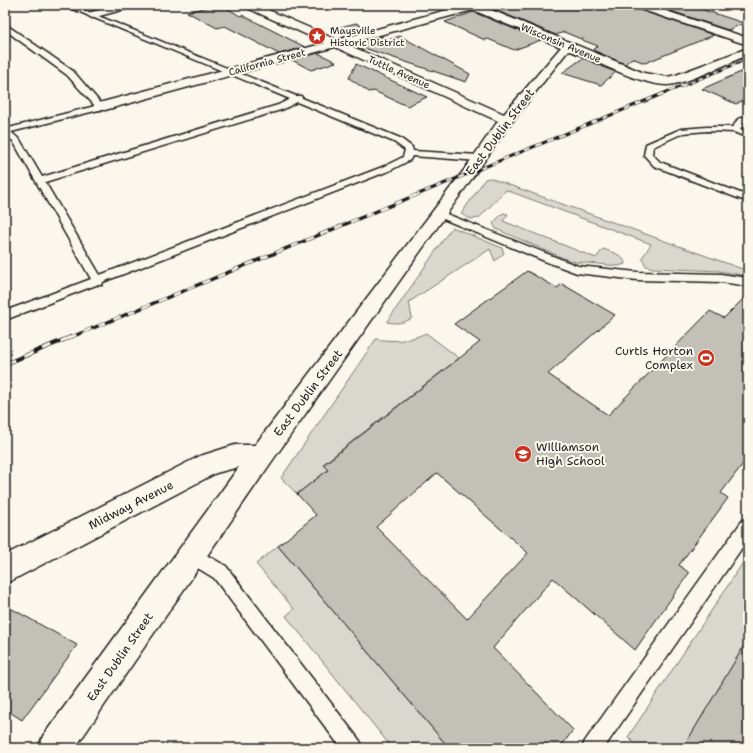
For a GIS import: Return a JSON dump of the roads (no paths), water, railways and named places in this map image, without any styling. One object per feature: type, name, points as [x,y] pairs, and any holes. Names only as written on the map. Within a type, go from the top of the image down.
[{"type":"street","points":[[92,15],[129,5]]},
{"type":"street","name":"Tuttle Avenue","points":[[249,5],[506,120]]},
{"type":"street","points":[[638,5],[748,42]]},
{"type":"street","name":"California Street","points":[[100,107],[475,6]]},
{"type":"street","name":"Wisconsin Avenue","points":[[475,6],[640,76],[653,79],[668,81],[680,78],[748,51]]},
{"type":"street","name":"East Dublin Street","points":[[55,748],[261,456],[439,214],[506,120],[563,50],[571,47]]},
{"type":"street","name":"Midway Avenue","points":[[5,570],[209,464],[235,456],[261,456]]},
{"type":"lane","points":[[5,316],[98,282],[388,168],[407,158],[409,149],[397,140],[298,98],[66,5]]},
{"type":"lane","points":[[5,26],[11,32],[70,72],[100,107],[5,131]]},
{"type":"lane","points":[[39,181],[281,107],[298,98]]},
{"type":"lane","points":[[735,130],[742,121],[748,118]]},
{"type":"lane","points":[[748,135],[735,130],[707,129],[681,131],[648,146],[648,155],[657,164],[748,199]]},
{"type":"lane","points":[[5,131],[16,140],[98,282]]},
{"type":"lane","points":[[408,153],[479,158]]},
{"type":"lane","points":[[439,214],[551,260],[577,269],[637,276],[721,278],[748,282]]},
{"type":"lane","points":[[592,748],[748,526]]},
{"type":"lane","points":[[192,555],[220,572],[353,748]]},
{"type":"railway","points":[[682,86],[748,59]]},
{"type":"railway","points":[[414,196],[684,85]]},
{"type":"railway","points":[[69,338],[416,195]]},
{"type":"railway","points":[[5,364],[71,337]]},
{"type":"place","name":"Maysville Historic District","points":[[317,36]]},
{"type":"place","name":"Curtis Horton Complex","points":[[706,358]]},
{"type":"place","name":"Williamson High School","points":[[523,454]]}]
